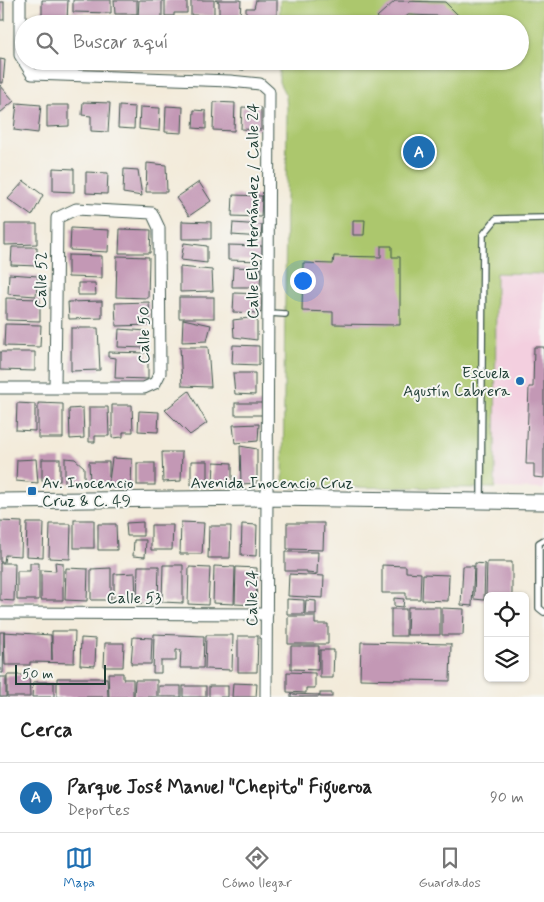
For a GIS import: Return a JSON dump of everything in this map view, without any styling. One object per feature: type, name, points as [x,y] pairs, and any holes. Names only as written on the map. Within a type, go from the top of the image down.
[{"type":"street","name":"Calle Eloy Hernández / Calle 24","points":[[20,0],[20,15]]},
{"type":"street","name":"Calle Eloy Hernández / Calle 24","points":[[29,70],[32,74],[230,81],[260,84],[269,92],[269,498]]},
{"type":"street","name":"Calle 52","points":[[55,387],[57,218],[76,209],[99,210]]},
{"type":"street","name":"Calle 50","points":[[0,388],[144,388],[155,382],[160,373],[159,228],[152,214],[99,210]]},
{"type":"street","name":"Avenida Inocencio Cruz","points":[[0,502],[269,498],[544,502]]},
{"type":"street","name":"Calle 24","points":[[266,697],[269,498]]},
{"type":"street","name":"Calle 53","points":[[0,613],[267,614]]},
{"type":"lane","points":[[481,501],[483,235],[496,219],[544,218]]},
{"type":"lane","points":[[269,313],[285,314]]},
{"type":"lane","points":[[544,540],[539,543],[538,608],[544,612]]},
{"type":"shaded area","name":"Escuela Agustín Cabrera","points":[[496,273],[544,274],[544,489],[495,488]]},
{"type":"green space","points":[[280,0],[544,0],[544,274],[496,273],[495,488],[291,487],[283,483],[287,109],[286,96],[279,82],[279,70],[529,70],[529,15],[279,15]]},
{"type":"building","points":[[42,0],[68,0],[67,15],[42,15]]},
{"type":"building","points":[[73,0],[111,0],[111,13],[73,12]]},
{"type":"building","points":[[114,0],[137,0],[137,14],[115,14]]},
{"type":"building","points":[[139,0],[162,0],[162,15],[138,15]]},
{"type":"building","points":[[165,0],[187,0],[187,13],[165,15]]},
{"type":"building","points":[[191,0],[214,0],[214,15],[191,15]]},
{"type":"building","points":[[215,0],[241,0],[240,15],[219,15],[219,2]]},
{"type":"building","points":[[256,0],[277,0],[277,15],[246,15],[246,8],[254,8]]},
{"type":"building","points":[[395,1],[445,2],[458,15],[408,15],[379,15]]},
{"type":"building","points":[[0,2],[4,2],[4,20],[0,20]]},
{"type":"building","points":[[0,59],[5,60],[3,83],[0,83]]},
{"type":"building","points":[[0,85],[14,101],[0,113]]},
{"type":"building","points":[[83,102],[110,103],[108,132],[91,131],[91,116],[82,115]]},
{"type":"building","points":[[214,102],[235,103],[234,131],[213,130]]},
{"type":"building","points":[[17,103],[41,105],[38,133],[14,130]]},
{"type":"building","points":[[47,105],[69,105],[69,126],[47,127]]},
{"type":"building","points":[[119,106],[135,107],[134,129],[118,128]]},
{"type":"building","points":[[166,106],[183,107],[182,133],[165,132]]},
{"type":"building","points":[[140,107],[160,108],[159,131],[139,129]]},
{"type":"building","points":[[242,107],[261,108],[261,130],[241,129]]},
{"type":"building","points":[[194,110],[206,111],[206,129],[193,128]]},
{"type":"building","points":[[147,163],[166,165],[167,192],[146,192]]},
{"type":"building","points":[[53,168],[74,169],[74,192],[53,191]]},
{"type":"building","points":[[124,169],[138,170],[142,196],[123,193]]},
{"type":"building","points":[[86,172],[108,173],[107,194],[86,193]]},
{"type":"building","points":[[24,181],[43,195],[32,216],[8,199]]},
{"type":"building","points":[[199,182],[211,201],[189,216],[176,198]]},
{"type":"building","points":[[233,195],[262,196],[261,217],[232,216]]},
{"type":"building","points":[[353,220],[365,220],[364,235],[353,235]]},
{"type":"building","points":[[182,221],[211,222],[211,239],[182,239]]},
{"type":"building","points":[[233,223],[262,225],[261,237],[232,235]]},
{"type":"building","points":[[5,224],[37,224],[37,244],[5,245]]},
{"type":"building","points":[[71,228],[109,230],[108,252],[70,250]]},
{"type":"building","points":[[120,229],[151,230],[150,253],[119,253]]},
{"type":"building","points":[[184,243],[207,246],[207,263],[181,260]]},
{"type":"building","points":[[228,245],[262,246],[262,261],[228,260]]},
{"type":"building","points":[[381,246],[392,246],[392,257],[400,257],[400,325],[333,324],[333,312],[302,311],[303,263],[333,264],[334,256],[381,257]]},
{"type":"building","points":[[12,247],[37,247],[37,266],[11,265]]},
{"type":"building","points":[[68,255],[102,256],[102,278],[68,277]]},
{"type":"building","points":[[117,256],[149,257],[148,298],[116,297]]},
{"type":"building","points":[[180,267],[212,270],[213,291],[180,292]]},
{"type":"building","points":[[233,267],[261,268],[260,287],[232,287]]},
{"type":"building","points":[[9,274],[38,276],[36,296],[8,294]]},
{"type":"building","points":[[78,283],[95,283],[96,295],[78,295]]},
{"type":"building","points":[[234,293],[262,294],[261,313],[233,312]]},
{"type":"building","points":[[179,297],[214,297],[214,318],[179,318]]},
{"type":"building","points":[[6,298],[40,299],[40,321],[6,320]]},
{"type":"building","points":[[102,301],[102,318],[69,319],[68,302]]},
{"type":"building","points":[[149,302],[150,325],[116,326],[115,303]]},
{"type":"building","points":[[257,317],[257,340],[234,337],[233,320]]},
{"type":"building","points":[[183,319],[211,325],[207,341],[182,342]]},
{"type":"building","points":[[5,324],[41,325],[40,347],[4,346]]},
{"type":"building","points":[[71,328],[98,328],[100,370],[71,371]]},
{"type":"building","points":[[119,329],[147,331],[146,348],[118,347]]},
{"type":"building","points":[[233,345],[259,346],[259,365],[232,364]]},
{"type":"building","points":[[180,347],[208,347],[211,387],[182,386]]},
{"type":"building","points":[[534,347],[544,347],[544,478],[534,477],[534,464],[526,464],[529,387],[533,387]]},
{"type":"building","points":[[0,352],[35,352],[35,371],[0,370]]},
{"type":"building","points":[[108,352],[148,353],[148,379],[115,378],[116,358],[108,357]]},
{"type":"building","points":[[233,373],[255,373],[255,395],[235,394]]},
{"type":"building","points":[[189,391],[207,423],[190,435],[165,410]]},
{"type":"building","points":[[17,403],[35,404],[35,431],[16,430]]},
{"type":"building","points":[[38,403],[63,404],[63,438],[38,438]]},
{"type":"building","points":[[235,403],[262,403],[262,415],[235,415]]},
{"type":"building","points":[[112,405],[132,405],[133,432],[123,432],[123,437],[112,438]]},
{"type":"building","points":[[89,407],[108,407],[109,436],[95,436],[95,442],[89,442]]},
{"type":"building","points":[[83,408],[84,438],[70,439],[69,409]]},
{"type":"building","points":[[139,411],[159,412],[158,432],[138,431]]},
{"type":"building","points":[[259,424],[258,441],[235,443],[233,425]]},
{"type":"building","points":[[240,446],[257,449],[257,483],[241,484]]},
{"type":"building","points":[[162,452],[182,452],[181,481],[163,482]]},
{"type":"building","points":[[65,458],[75,459],[84,467],[84,483],[65,483]]},
{"type":"building","points":[[112,458],[132,459],[131,485],[90,483],[89,462],[109,462],[109,482]]},
{"type":"building","points":[[36,459],[38,483],[16,481],[17,460]]},
{"type":"building","points":[[42,459],[60,459],[60,481],[42,481]]},
{"type":"building","points":[[191,461],[208,461],[208,486],[191,485]]},
{"type":"building","points":[[214,462],[232,463],[232,486],[213,485]]},
{"type":"building","points":[[137,463],[155,463],[155,485],[137,485]]},
{"type":"building","points":[[74,520],[94,520],[94,548],[74,548]]},
{"type":"building","points":[[0,521],[22,522],[21,556],[5,555],[4,562],[0,562]]},
{"type":"building","points":[[143,522],[143,536],[127,536],[126,523]]},
{"type":"building","points":[[181,522],[204,523],[202,554],[180,554]]},
{"type":"building","points":[[27,523],[44,523],[43,557],[26,556]]},
{"type":"building","points":[[287,523],[324,523],[323,550],[287,549]]},
{"type":"building","points":[[50,524],[71,524],[70,559],[49,558]]},
{"type":"building","points":[[98,524],[116,524],[117,550],[98,550]]},
{"type":"building","points":[[242,524],[257,525],[256,556],[241,555]]},
{"type":"building","points":[[151,525],[173,525],[172,550],[151,550]]},
{"type":"building","points":[[209,526],[231,526],[230,558],[208,558]]},
{"type":"building","points":[[134,540],[146,540],[145,557],[133,556]]},
{"type":"building","points":[[285,552],[318,552],[317,574],[307,573],[307,571],[285,571]]},
{"type":"building","points":[[55,562],[63,563],[63,600],[41,600],[41,570],[56,571]]},
{"type":"building","points":[[487,562],[512,562],[512,592],[486,592]]},
{"type":"building","points":[[0,563],[15,563],[14,601],[0,600]]},
{"type":"building","points":[[30,563],[39,563],[39,600],[17,600],[17,571],[30,571]]},
{"type":"building","points":[[475,563],[485,564],[484,600],[474,599]]},
{"type":"building","points":[[163,565],[183,565],[183,603],[162,602]]},
{"type":"building","points":[[382,565],[406,566],[406,572],[421,573],[420,599],[406,599],[406,593],[382,593]]},
{"type":"building","points":[[138,566],[159,566],[158,604],[137,603]]},
{"type":"building","points":[[214,566],[235,567],[234,604],[213,603]]},
{"type":"building","points":[[463,566],[474,566],[472,606],[461,605]]},
{"type":"building","points":[[189,567],[210,568],[208,605],[188,604]]},
{"type":"building","points":[[236,567],[257,568],[256,605],[235,604]]},
{"type":"building","points":[[66,568],[88,569],[87,601],[65,600]]},
{"type":"building","points":[[111,568],[111,600],[91,600],[91,569]]},
{"type":"building","points":[[135,573],[136,601],[114,601],[114,574]]},
{"type":"building","points":[[289,574],[324,576],[323,598],[288,596]]},
{"type":"building","points":[[423,574],[449,575],[448,601],[422,600]]},
{"type":"building","points":[[394,598],[404,599],[403,607],[394,606]]},
{"type":"building","points":[[287,599],[304,600],[304,614],[287,614]]},
{"type":"building","points":[[306,600],[316,601],[316,614],[305,614]]},
{"type":"building","points":[[408,607],[440,607],[440,635],[407,635]]},
{"type":"building","points":[[442,608],[464,609],[463,635],[442,635]]},
{"type":"building","points":[[391,609],[406,609],[406,636],[391,636]]},
{"type":"building","points":[[288,616],[315,616],[315,624],[328,624],[328,644],[288,644]]},
{"type":"building","points":[[52,631],[75,631],[74,663],[30,662],[30,665],[5,665],[4,632],[51,635],[52,660]]},
{"type":"building","points":[[0,632],[4,632],[3,673],[0,673]]},
{"type":"building","points":[[154,634],[204,636],[203,668],[180,668],[181,650],[176,650],[176,661],[161,661],[161,673],[153,673]]},
{"type":"building","points":[[206,635],[233,635],[232,670],[205,669]]},
{"type":"building","points":[[238,636],[258,636],[257,672],[238,672]]},
{"type":"building","points":[[133,637],[152,638],[151,664],[131,664]]},
{"type":"building","points":[[81,638],[96,639],[95,666],[80,665]]},
{"type":"building","points":[[361,642],[451,644],[450,681],[360,679]]},
{"type":"building","points":[[105,643],[124,643],[123,667],[104,667]]},
{"type":"building","points":[[291,646],[319,646],[318,670],[291,669]]},
{"type":"building","points":[[320,650],[334,650],[333,678],[320,678]]},
{"type":"building","points":[[287,672],[315,673],[315,688],[306,688],[306,693],[287,692]]},
{"type":"building","points":[[108,673],[123,673],[123,679],[133,679],[133,697],[109,697]]},
{"type":"building","points":[[7,675],[29,675],[30,697],[7,697]]},
{"type":"building","points":[[0,677],[6,677],[6,697],[0,697]]},
{"type":"building","points":[[57,678],[107,678],[108,697],[57,697]]},
{"type":"building","points":[[135,680],[157,680],[157,697],[134,697]]},
{"type":"building","points":[[33,682],[54,682],[54,697],[32,697]]},
{"type":"building","points":[[233,683],[257,684],[256,697],[232,697]]},
{"type":"building","points":[[159,686],[181,686],[181,697],[159,697]]},
{"type":"building","points":[[183,686],[206,686],[206,697],[183,697]]},
{"type":"building","points":[[209,686],[228,686],[228,697],[209,697]]},
{"type":"building","points":[[320,693],[332,693],[332,697],[320,697]]},
{"type":"building","points":[[291,694],[319,695],[319,697],[291,697]]},
{"type":"place","name":"Parque José Manuel \"Chepito\" Figueroa","points":[[419,152]]},
{"type":"place","name":"Escuela Agustín Cabrera","points":[[520,381]]},
{"type":"place","name":"Av. Inocencio Cruz & C. 49","points":[[32,491]]}]
